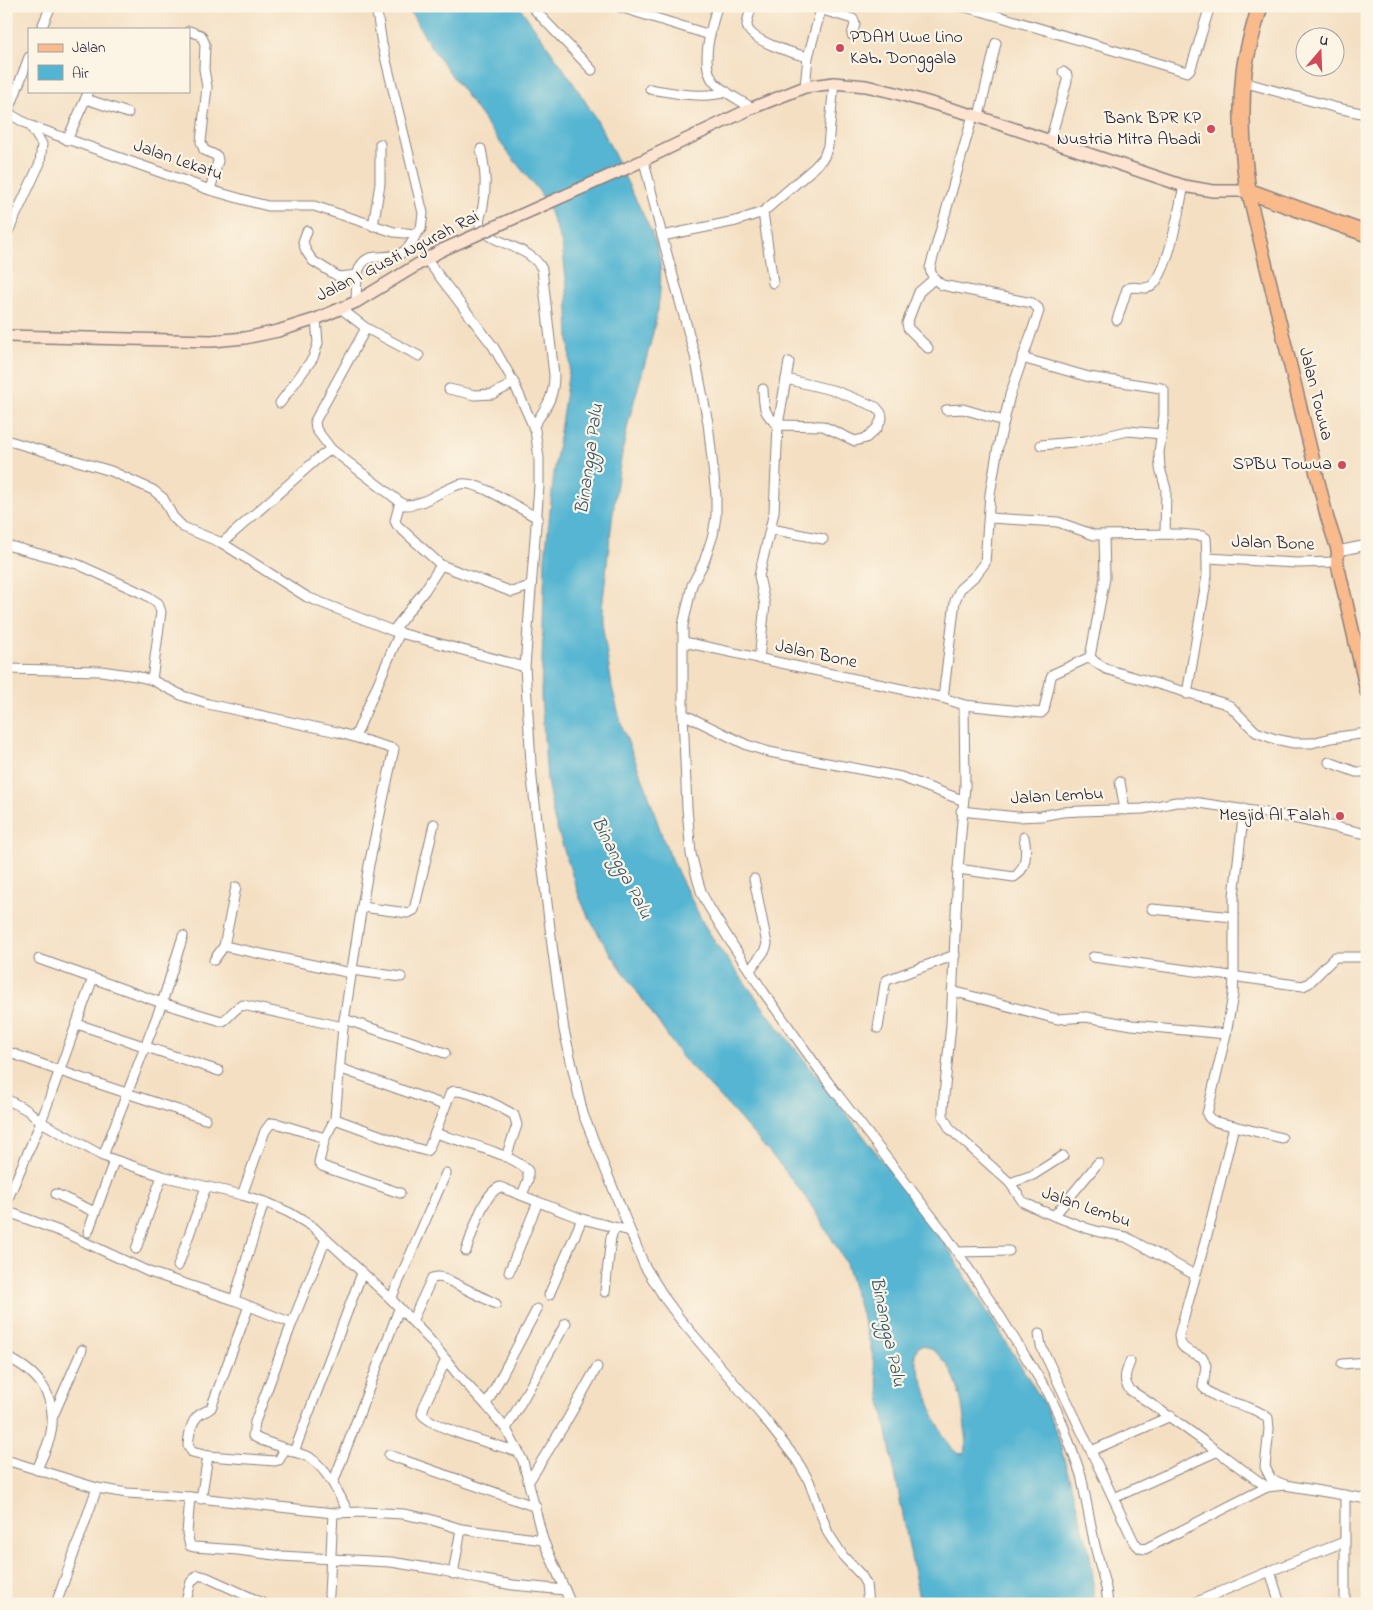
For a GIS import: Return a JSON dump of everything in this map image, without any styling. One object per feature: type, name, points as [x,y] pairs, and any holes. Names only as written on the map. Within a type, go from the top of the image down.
[{"type":"highway","points":[[1260,6],[1244,69],[1242,110],[1243,158],[1248,191],[1367,234]]},
{"type":"main road","name":"Jalan I Gusti Ngurah Rai","points":[[6,336],[212,340],[245,338],[270,333],[316,319],[356,302],[440,251],[644,161],[752,108],[805,87],[834,83],[866,86],[892,92],[976,116],[1184,186],[1213,191],[1248,191]]},
{"type":"main road","name":"Jalan Towua","points":[[1248,191],[1326,517],[1338,556],[1367,693]]},
{"type":"street","points":[[41,28],[51,6]]},
{"type":"street","points":[[356,302],[359,269],[366,259],[403,253],[412,245],[416,234],[421,229],[422,213],[382,44],[376,6]]},
{"type":"street","points":[[531,6],[592,70]]},
{"type":"street","points":[[717,6],[706,61],[709,72],[713,81],[752,108]]},
{"type":"street","points":[[752,6],[747,25],[749,30],[779,50],[808,57]]},
{"type":"street","points":[[809,6],[853,20],[855,24],[852,35]]},
{"type":"street","points":[[960,6],[1187,72],[1191,68],[1210,6]]},
{"type":"street","points":[[620,8],[710,36]]},
{"type":"street","points":[[805,87],[808,57],[821,9]]},
{"type":"street","points":[[190,31],[201,35],[205,44],[204,69],[207,87],[201,142],[204,150],[217,156],[218,161],[210,190]]},
{"type":"street","points":[[942,698],[955,600],[960,589],[976,575],[985,563],[990,494],[1004,421],[1022,358],[1038,315],[1038,308],[1032,304],[942,285],[934,279],[930,268],[996,43]]},
{"type":"street","points":[[7,113],[28,60]]},
{"type":"street","points":[[1050,141],[1068,82],[1067,75],[1063,72]]},
{"type":"street","points":[[1244,82],[1361,113]]},
{"type":"street","points":[[662,236],[736,221],[763,212],[815,167],[824,156],[828,146],[834,83]]},
{"type":"street","points":[[650,89],[709,95],[727,92]]},
{"type":"street","points":[[66,140],[88,95],[128,113]]},
{"type":"street","name":"Jalan Lekatu","points":[[7,113],[31,126],[66,140],[210,190],[268,206],[314,206],[373,226],[403,234],[416,234]]},
{"type":"street","points":[[6,236],[36,172],[42,153],[42,144],[31,126]]},
{"type":"street","points":[[373,226],[380,184],[380,144]]},
{"type":"street","points":[[481,149],[487,177],[484,205],[479,223],[484,231],[532,257],[539,263],[542,269],[554,390],[548,404],[533,427]]},
{"type":"street","points":[[644,161],[662,236],[695,356],[708,423],[716,495],[716,516],[712,535],[704,562],[692,586],[683,625],[683,714],[687,808],[694,868],[706,900],[750,970],[828,1082],[957,1252],[1048,1394],[1061,1420],[1081,1475],[1108,1604]]},
{"type":"street","points":[[1117,320],[1128,290],[1132,287],[1148,288],[1161,272],[1170,245],[1184,186]]},
{"type":"street","points":[[763,212],[773,283]]},
{"type":"street","points":[[307,231],[303,242],[312,261],[339,277],[358,275]]},
{"type":"street","points":[[426,260],[493,346],[514,383],[533,427],[538,450],[538,518],[530,586],[525,666],[533,788],[564,1030],[583,1114],[644,1265],[666,1300],[796,1459],[810,1481],[828,1533],[843,1556],[866,1584],[868,1604]]},
{"type":"street","points":[[928,348],[908,328],[907,323],[919,292],[934,279]]},
{"type":"street","points":[[340,308],[366,328],[419,356]]},
{"type":"street","points":[[280,403],[313,358],[318,343],[316,319]]},
{"type":"street","points":[[366,328],[315,421],[316,429],[331,449],[404,505],[412,506],[466,484],[491,493],[538,518]]},
{"type":"street","points":[[1022,358],[1089,377],[1163,389],[1165,391],[1159,453],[1160,468],[1166,489],[1165,534]]},
{"type":"street","points":[[759,659],[765,606],[759,576],[771,529],[777,466],[778,425],[789,362]]},
{"type":"street","points":[[763,389],[765,412],[778,425],[824,426],[855,441],[866,438],[877,428],[882,418],[876,407],[836,391],[786,379]]},
{"type":"street","points":[[449,389],[475,395],[493,394],[514,383]]},
{"type":"street","points":[[946,410],[963,409],[1004,421]]},
{"type":"street","points":[[1041,445],[1085,441],[1128,431],[1162,434]]},
{"type":"street","points":[[6,440],[111,471],[153,490],[163,498],[173,517],[183,527],[222,543],[307,597],[396,632],[525,666]]},
{"type":"street","points":[[222,543],[331,449]]},
{"type":"street","points":[[400,502],[395,521],[397,525],[441,565],[512,592],[530,586]]},
{"type":"street","name":"Jalan Bone","points":[[988,518],[1058,522],[1088,533],[1104,536],[1165,534],[1203,536],[1206,538],[1207,576],[1187,694]]},
{"type":"street","points":[[771,529],[823,539]]},
{"type":"street","points":[[1104,536],[1105,578],[1090,657],[1094,662],[1106,669],[1230,706],[1256,732],[1275,739],[1294,743],[1312,743],[1331,738],[1367,733]]},
{"type":"street","points":[[6,545],[77,564],[146,595],[158,603],[161,612],[152,680]]},
{"type":"street","name":"Jalan Bone","points":[[1207,558],[1297,563],[1338,556],[1367,545]]},
{"type":"street","points":[[355,738],[396,632],[441,565]]},
{"type":"street","name":"Jalan Bone","points":[[684,642],[942,698],[964,705],[1041,713],[1044,710],[1050,677],[1090,657]]},
{"type":"street","points":[[6,669],[119,672],[152,680],[183,696],[208,704],[337,732],[394,749],[369,865],[351,971],[339,1068],[335,1119],[325,1138],[319,1162],[322,1166],[400,1193]]},
{"type":"street","points":[[961,811],[965,785],[964,705]]},
{"type":"street","points":[[683,714],[747,744],[769,752],[901,776],[962,800]]},
{"type":"street","points":[[1329,762],[1356,772],[1367,772]]},
{"type":"street","points":[[1120,782],[1125,810]]},
{"type":"street","name":"Jalan Lembu","points":[[1195,1275],[1126,1237],[1100,1232],[1054,1216],[1023,1202],[1010,1183],[946,1124],[943,1116],[955,954],[961,811],[1017,818],[1062,812],[1143,809],[1176,802],[1193,802],[1367,834]]},
{"type":"street","points":[[1244,810],[1234,896],[1234,977],[1226,1034],[1207,1114],[1213,1121],[1282,1138]]},
{"type":"street","points":[[362,907],[408,913],[414,910],[434,824]]},
{"type":"street","points":[[958,869],[1014,877],[1024,866],[1026,849],[1024,837]]},
{"type":"street","points":[[750,970],[765,950],[767,944],[754,879]]},
{"type":"street","points":[[214,960],[224,946],[236,887]]},
{"type":"street","points":[[1152,909],[1233,917]]},
{"type":"street","points":[[103,1156],[162,1003],[183,936]]},
{"type":"street","points":[[224,946],[351,971],[400,977]]},
{"type":"street","points":[[878,1028],[887,980],[955,954]]},
{"type":"street","points":[[1093,957],[1303,986],[1335,957],[1367,957]]},
{"type":"street","points":[[39,960],[162,1003],[223,1021],[234,1010],[244,1005],[344,1023],[445,1053]]},
{"type":"street","points":[[6,1203],[41,1122],[93,978]]},
{"type":"street","points":[[952,991],[1057,1019],[1086,1017],[1132,1025],[1226,1034]]},
{"type":"street","points":[[77,1024],[219,1071]]},
{"type":"street","points":[[11,1053],[205,1119]]},
{"type":"street","points":[[339,1068],[444,1105]]},
{"type":"street","points":[[335,1119],[426,1151],[435,1133],[444,1105],[451,1092],[458,1090],[488,1101],[514,1115],[517,1125],[506,1157]]},
{"type":"street","points":[[6,1099],[27,1110],[41,1122],[103,1156],[162,1176],[264,1202],[304,1220],[326,1239],[412,1321],[506,1429],[519,1452],[529,1481],[543,1540],[571,1604]]},
{"type":"street","points":[[242,1195],[265,1130],[271,1123],[325,1138]]},
{"type":"street","points":[[1234,1126],[1210,1224],[1179,1335],[1180,1344],[1185,1349],[1203,1358],[1206,1366],[1202,1387],[1212,1396],[1244,1406],[1268,1418],[1266,1470],[1271,1479],[1285,1485],[1367,1499]]},
{"type":"street","points":[[435,1133],[506,1157],[520,1164],[528,1171],[528,1180],[522,1195]]},
{"type":"street","points":[[1010,1183],[1033,1174],[1062,1156]]},
{"type":"street","points":[[88,1232],[114,1160]]},
{"type":"street","points":[[1054,1216],[1098,1162]]},
{"type":"street","points":[[391,1299],[446,1173]]},
{"type":"street","points":[[136,1249],[162,1176]]},
{"type":"street","points":[[178,1266],[206,1187]]},
{"type":"street","points":[[466,1251],[485,1202],[495,1189],[500,1188],[582,1219],[630,1231]]},
{"type":"street","points":[[56,1194],[96,1212]]},
{"type":"street","points":[[234,1300],[264,1202]]},
{"type":"street","points":[[509,1272],[538,1202]]},
{"type":"street","points":[[6,1211],[67,1234],[149,1272],[234,1300],[292,1323]]},
{"type":"street","points":[[549,1295],[582,1219]]},
{"type":"street","points":[[605,1292],[611,1237],[615,1228]]},
{"type":"street","points":[[326,1239],[292,1323],[253,1431],[253,1436],[316,1462],[333,1483],[348,1512]]},
{"type":"street","points":[[957,1252],[1009,1250]]},
{"type":"street","points":[[294,1452],[362,1273]]},
{"type":"street","points":[[412,1321],[432,1278],[444,1278],[496,1304]]},
{"type":"street","points":[[249,1306],[210,1408],[198,1416],[193,1423],[188,1445],[189,1449],[192,1452],[208,1456],[279,1460],[285,1449]]},
{"type":"street","points":[[333,1483],[400,1309]]},
{"type":"street","points":[[486,1405],[537,1309]]},
{"type":"street","points":[[506,1429],[566,1323]]},
{"type":"street","points":[[1039,1334],[1041,1346],[1134,1542],[1140,1548],[1146,1549],[1267,1487],[1285,1485]]},
{"type":"street","points":[[52,1417],[82,1350]]},
{"type":"street","points":[[6,1357],[27,1368],[42,1382],[49,1400],[52,1417],[50,1437],[38,1470]]},
{"type":"street","points":[[446,1360],[424,1406],[422,1414],[425,1418],[438,1425],[519,1452]]},
{"type":"street","points":[[1130,1362],[1125,1378],[1128,1387],[1171,1416],[1216,1452],[1267,1487]]},
{"type":"street","points":[[1342,1364],[1367,1362]]},
{"type":"street","points":[[529,1481],[597,1367]]},
{"type":"street","points":[[1091,1451],[1171,1416]]},
{"type":"street","points":[[1114,1498],[1216,1452]]},
{"type":"street","points":[[389,1455],[536,1507]]},
{"type":"street","points":[[201,1499],[208,1456]]},
{"type":"street","points":[[6,1460],[97,1488],[127,1493],[190,1497],[333,1513],[403,1514],[429,1519],[461,1529],[543,1540]]},
{"type":"street","points":[[56,1604],[97,1488]]},
{"type":"street","points":[[1345,1495],[1345,1604]]},
{"type":"street","points":[[190,1497],[187,1533],[190,1546],[332,1559],[391,1562],[513,1585],[565,1590]]},
{"type":"street","points":[[329,1595],[333,1513]]},
{"type":"street","points":[[453,1574],[461,1529]]},
{"type":"street","points":[[1192,1604],[1344,1542]]},
{"type":"street","points":[[1270,1571],[1280,1604]]},
{"type":"street","points":[[184,1604],[192,1582],[198,1575],[265,1604]]},
{"type":"water","name":"Binangga Palu","points":[[407,6],[519,6],[596,119],[653,235],[660,263],[658,304],[650,347],[622,451],[602,609],[602,622],[612,687],[622,727],[647,790],[663,839],[703,923],[719,948],[775,1023],[943,1240],[1045,1405],[1058,1437],[1089,1550],[1093,1576],[1093,1604],[920,1604],[870,1343],[846,1264],[809,1202],[782,1167],[682,1057],[605,945],[579,896],[554,819],[547,780],[541,696],[545,558],[554,473],[570,363],[567,286],[562,244],[548,207],[539,191],[505,149],[431,47]],"holes":[[[923,1345],[934,1351],[950,1368],[959,1391],[967,1441],[963,1454],[956,1452],[943,1435],[932,1410],[916,1363],[915,1354],[918,1347]]]},
{"type":"place","name":"PDAM Uwe Lino Kab. Donggala","points":[[840,48]]},
{"type":"place","name":"Bank BPR KP Nustria Mitra Abadi","points":[[1211,129]]},
{"type":"place","name":"SPBU Towua","points":[[1342,465]]},
{"type":"place","name":"Mesjid Al Falah","points":[[1340,816]]}]
